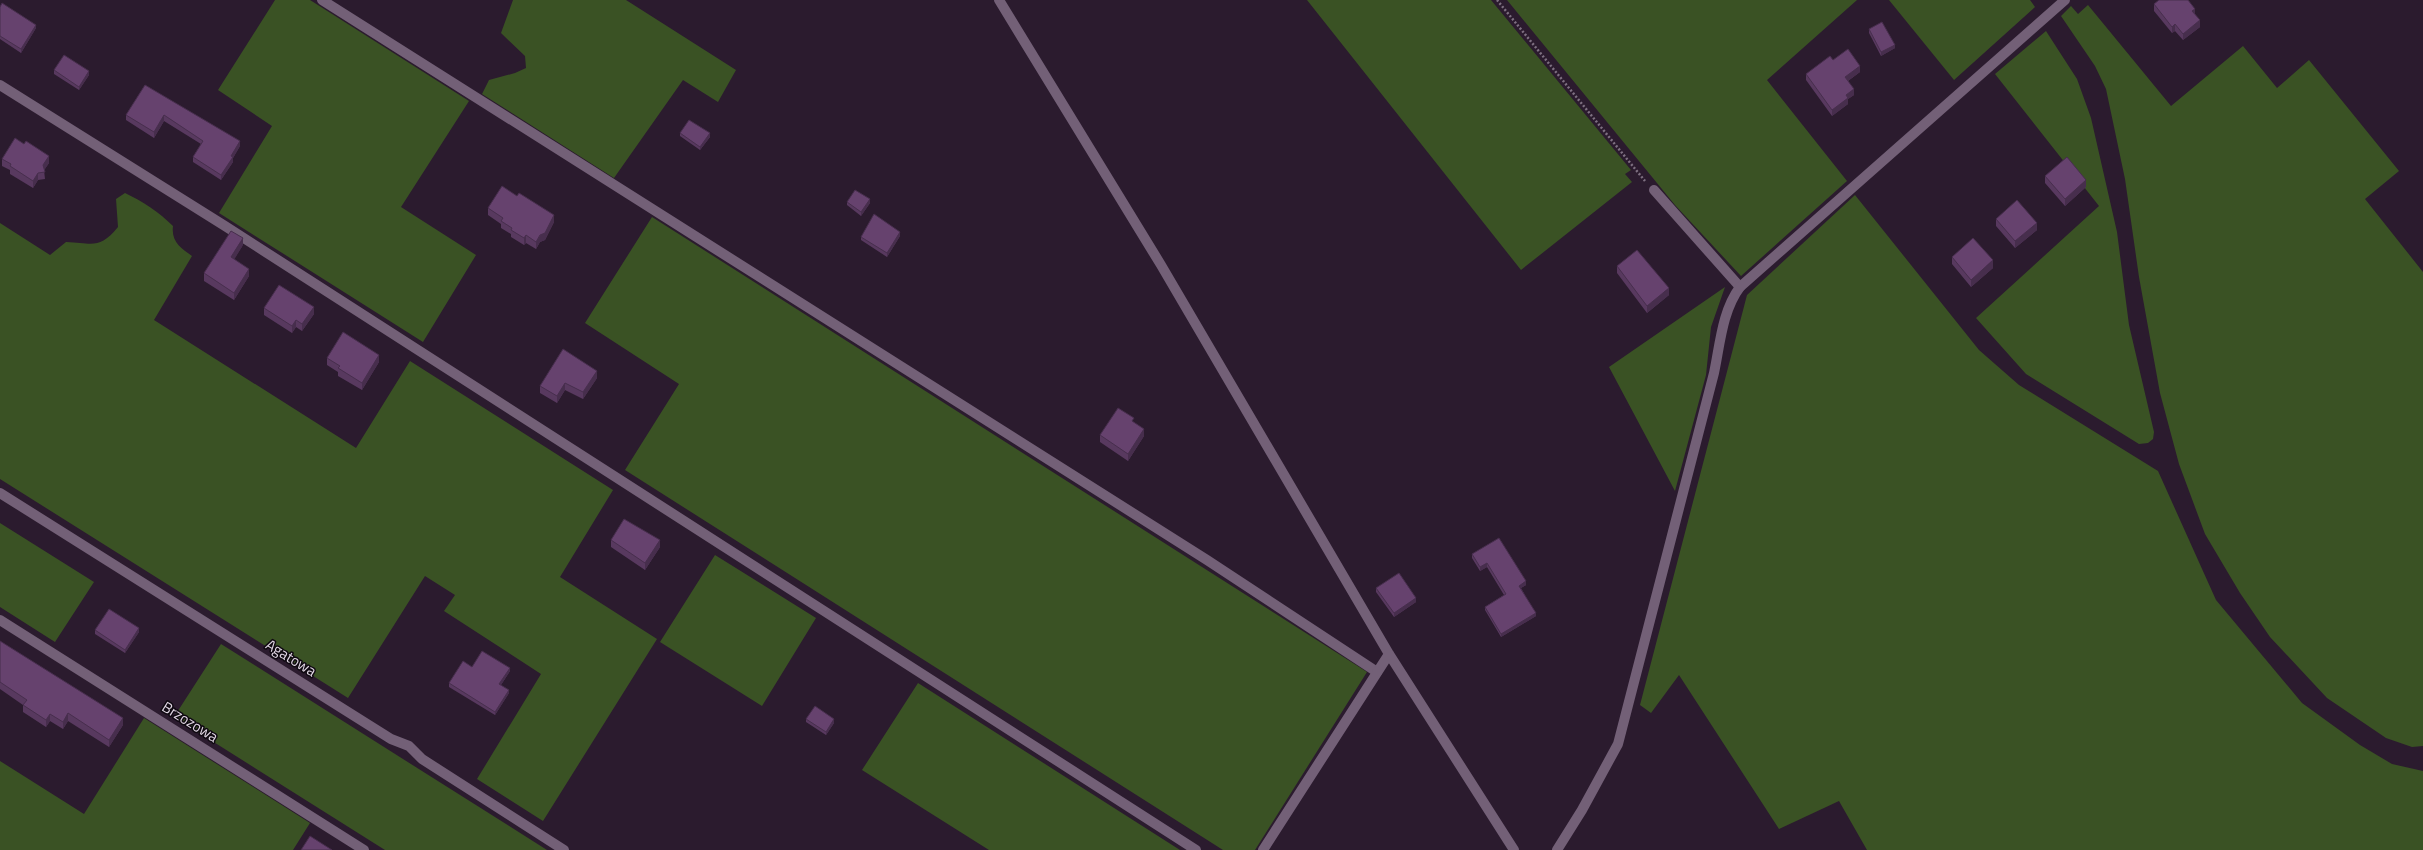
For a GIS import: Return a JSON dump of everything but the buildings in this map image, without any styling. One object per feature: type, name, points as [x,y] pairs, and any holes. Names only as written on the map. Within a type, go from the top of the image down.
[{"type":"street","points":[[322,0],[1207,560],[1377,672]]},
{"type":"street","points":[[999,0],[1161,265],[1389,654],[1514,850]]},
{"type":"street","points":[[1557,850],[1582,810],[1618,744],[1712,381],[1726,315],[1734,296],[1740,287],[2065,0]]},
{"type":"street","points":[[0,85],[225,226],[1196,850]]},
{"type":"street","points":[[1654,190],[1740,287]]},
{"type":"street","name":"Agatowa","points":[[0,493],[391,739],[409,746],[422,759],[564,850]]},
{"type":"street","name":"Brzozowa","points":[[0,620],[364,850]]},
{"type":"street","points":[[1263,850],[1389,654]]},
{"type":"path","points":[[1498,0],[1654,190]]},
{"type":"green space","points":[[275,0],[310,0],[469,101],[401,207],[476,255],[423,342],[219,213],[272,126],[218,90]]},
{"type":"green space","points":[[513,0],[626,0],[736,70],[718,102],[683,80],[614,178],[482,94],[489,80],[515,73],[526,68],[525,56],[501,33]]},
{"type":"green space","points":[[1307,0],[1491,0],[1631,170],[1625,174],[1632,182],[1521,270]]},
{"type":"green space","points":[[1507,0],[1857,0],[1767,80],[1847,181],[1741,276],[1675,205]]},
{"type":"green space","points":[[1889,0],[2030,0],[2035,7],[1954,80]]},
{"type":"green space","points":[[2088,5],[2171,106],[2243,46],[2277,88],[2309,60],[2399,171],[2365,199],[2423,272],[2423,746],[2412,747],[2386,738],[2327,698],[2270,637],[2240,593],[2205,534],[2179,464],[2160,393],[2139,277],[2125,179],[2106,89],[2095,66],[2061,16],[2071,6],[2078,14]]},
{"type":"green space","points":[[2046,31],[2077,79],[2091,118],[2117,232],[2129,325],[2154,432],[2153,439],[2148,443],[2139,444],[2026,374],[1976,318],[2099,206],[1995,74]]},
{"type":"green space","points":[[125,193],[150,207],[168,221],[173,226],[175,240],[192,256],[154,320],[356,448],[410,361],[613,490],[560,577],[657,639],[543,821],[477,779],[541,674],[444,611],[455,595],[425,576],[348,698],[0,479],[0,223],[50,255],[66,242],[95,244],[106,239],[118,227],[116,199]]},
{"type":"green space","points":[[1855,195],[1979,350],[2019,385],[2158,471],[2216,600],[2302,703],[2360,745],[2392,764],[2423,771],[2423,850],[1867,850],[1839,801],[1779,829],[1679,675],[1651,713],[1640,705],[1747,295]]},
{"type":"green space","points":[[652,217],[1367,672],[1255,850],[1223,850],[625,470],[679,384],[585,323]]},
{"type":"green space","points":[[1725,287],[1711,327],[1706,375],[1675,491],[1609,367]]},
{"type":"green space","points":[[0,523],[94,582],[55,642],[0,607]]},
{"type":"green space","points":[[715,555],[816,618],[762,706],[660,642]]},
{"type":"green space","points":[[221,644],[547,850],[385,850],[174,717]]},
{"type":"green space","points":[[918,683],[1180,850],[989,850],[862,770]]},
{"type":"green space","points":[[144,718],[310,823],[293,850],[0,850],[0,761],[84,814]]}]
